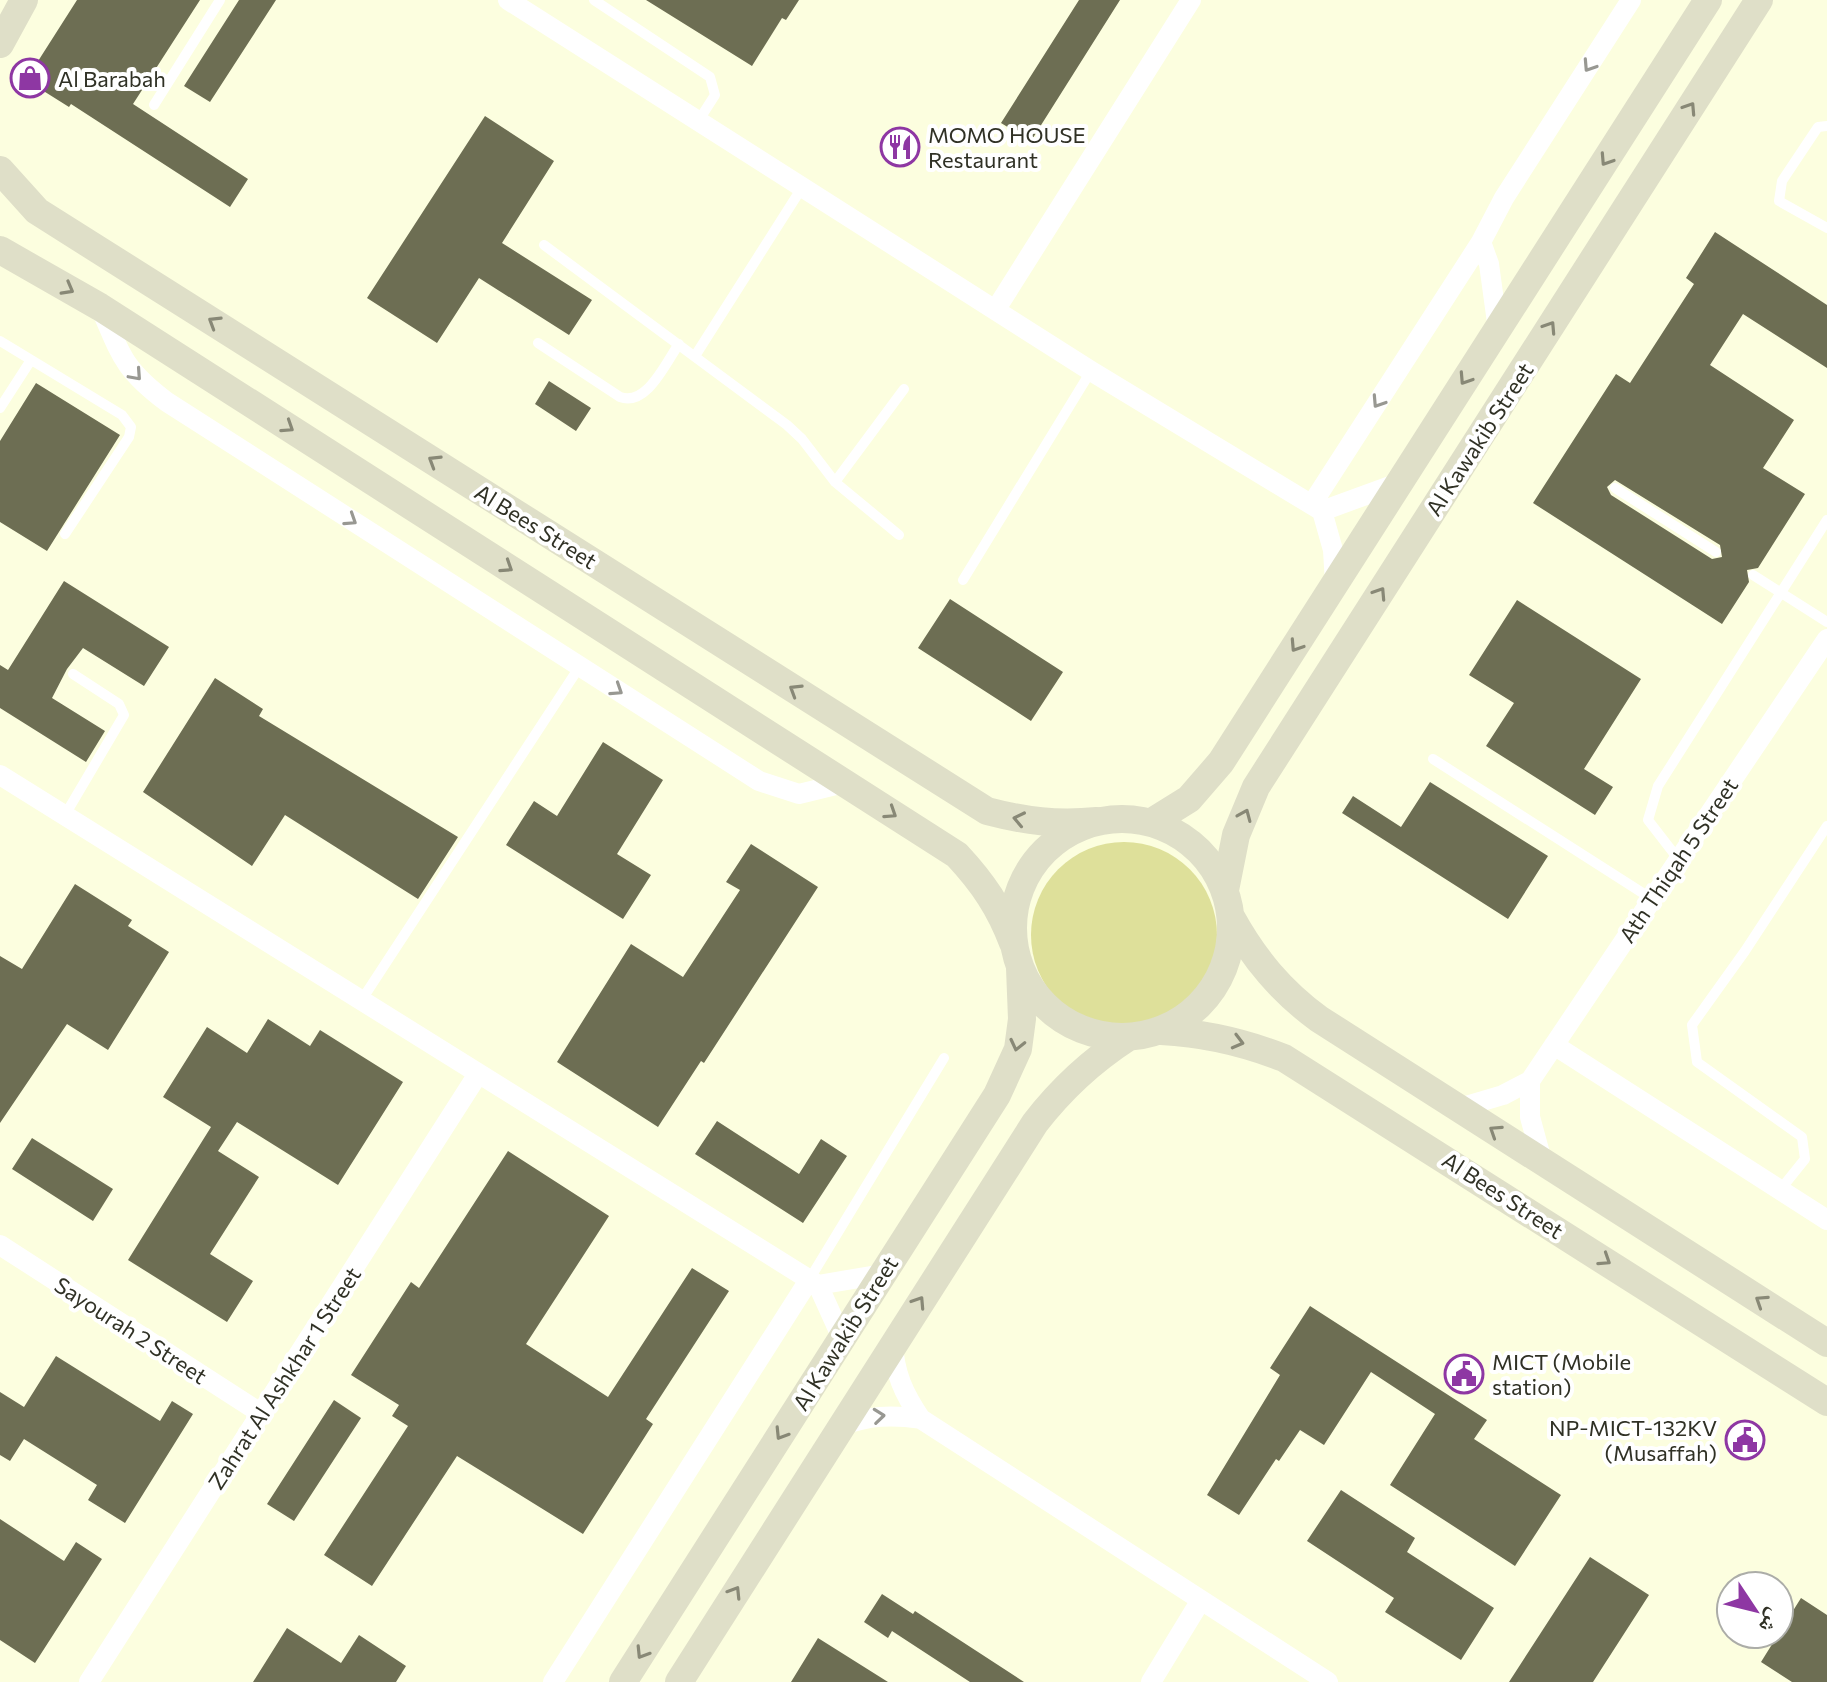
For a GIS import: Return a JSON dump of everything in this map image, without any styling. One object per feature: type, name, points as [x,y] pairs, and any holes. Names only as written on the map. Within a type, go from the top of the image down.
[{"type":"street","points":[[0,44],[24,0]]},
{"type":"street","points":[[508,0],[1091,371],[1317,508],[1333,550],[1335,584]]},
{"type":"street","points":[[996,309],[1191,0]]},
{"type":"street","points":[[1317,508],[1481,242],[1504,198],[1631,0]]},
{"type":"street","name":"Al Kawakib Street","points":[[1152,822],[1189,799],[1221,762],[1708,0]]},
{"type":"street","name":"Al Kawakib Street","points":[[1228,903],[1236,835],[1256,787],[1759,0]]},
{"type":"street","name":"Al Bees Street","points":[[0,170],[37,211],[987,811],[1035,822],[1097,821]]},
{"type":"street","points":[[1481,242],[1489,264],[1498,330]]},
{"type":"street","points":[[0,250],[100,307],[957,855],[983,883],[1003,915],[1032,992],[1062,1020],[1100,1036],[1127,1038],[1161,1031],[1186,1017],[1207,997],[1222,973],[1230,946],[1228,903]]},
{"type":"street","points":[[100,307],[122,358],[136,379],[167,402],[759,781],[799,794],[844,783]]},
{"type":"street","points":[[1317,508],[1396,484]]},
{"type":"street","name":"Ath Thiqah 5 Street","points":[[1530,1081],[1827,639]]},
{"type":"street","points":[[0,775],[813,1282],[842,1338]]},
{"type":"street","points":[[1016,956],[1014,911],[1023,881],[1036,863],[1067,833],[1097,821],[1125,818],[1152,822],[1197,847],[1213,867],[1260,963],[1297,1002],[1827,1343]]},
{"type":"street","name":"Al Kawakib Street","points":[[623,1682],[997,1095],[1018,1049],[1022,1019],[1016,956]]},
{"type":"street","name":"Al Bees Street","points":[[1161,1031],[1217,1036],[1284,1058],[1827,1402]]},
{"type":"street","name":"Al Kawakib Street","points":[[679,1682],[1035,1123],[1059,1091],[1091,1061],[1127,1038]]},
{"type":"street","points":[[1554,1045],[1827,1220]]},
{"type":"street","name":"Zahrat Al Ashkhar 1 Street","points":[[89,1682],[478,1074]]},
{"type":"street","points":[[1459,1108],[1503,1095],[1530,1081],[1530,1117],[1542,1161]]},
{"type":"street","name":"Sayourah 2 Street","points":[[0,1245],[262,1414]]},
{"type":"street","points":[[813,1282],[883,1274]]},
{"type":"street","points":[[553,1682],[813,1282]]},
{"type":"street","points":[[893,1342],[893,1366],[903,1391],[921,1419]]},
{"type":"street","points":[[839,1427],[867,1416],[890,1414],[921,1419],[1322,1680]]},
{"type":"street","points":[[1151,1682],[1201,1600]]},
{"type":"lane","points":[[154,105],[220,0]]},
{"type":"lane","points":[[594,0],[710,77],[715,95],[699,120]]},
{"type":"lane","points":[[1827,126],[1818,127],[1782,181],[1779,201],[1827,228]]},
{"type":"lane","points":[[695,356],[803,186]]},
{"type":"lane","points":[[544,245],[802,439],[835,482],[899,535]]},
{"type":"lane","points":[[0,341],[122,415],[131,427],[129,437],[65,534]]},
{"type":"lane","points":[[538,343],[620,397],[632,400],[643,394],[679,344]]},
{"type":"lane","points":[[0,408],[31,360]]},
{"type":"lane","points":[[963,580],[1091,371]]},
{"type":"lane","points":[[835,482],[904,389]]},
{"type":"lane","points":[[1615,488],[1716,552]]},
{"type":"lane","points":[[1679,860],[1648,820],[1658,786],[1827,520]]},
{"type":"lane","points":[[1753,575],[1827,622]]},
{"type":"lane","points":[[361,1001],[580,666]]},
{"type":"lane","points":[[65,815],[124,715],[119,704],[73,674]]},
{"type":"lane","points":[[1433,759],[1652,899]]},
{"type":"lane","points":[[1780,1190],[1805,1159],[1802,1137],[1697,1062],[1692,1025],[1827,826]]},
{"type":"lane","points":[[813,1282],[944,1058]]},
{"type":"green space","points":[[1124,842],[1159,849],[1189,870],[1210,900],[1217,935],[1210,970],[1189,1000],[1159,1021],[1124,1028],[1089,1021],[1059,1000],[1038,970],[1031,935],[1038,900],[1059,870],[1089,849]]},
{"type":"building","points":[[77,0],[200,0],[133,104],[248,179],[230,207],[71,104],[69,107],[26,80]]},
{"type":"building","points":[[239,0],[276,0],[210,102],[184,86]]},
{"type":"building","points":[[646,0],[799,0],[786,20],[782,18],[752,66]]},
{"type":"building","points":[[1079,0],[1120,0],[1031,141],[1001,123]]},
{"type":"building","points":[[485,116],[554,161],[502,243],[592,300],[569,335],[479,278],[437,343],[367,298]]},
{"type":"building","points":[[1715,232],[1827,305],[1827,368],[1743,314],[1710,365],[1794,420],[1763,468],[1805,494],[1758,568],[1747,570],[1749,582],[1722,624],[1533,503],[1616,374],[1630,383],[1694,284],[1686,278]],"holes":[[[1615,480],[1720,545],[1722,557],[1712,559],[1611,495],[1607,487]]]},
{"type":"building","points":[[549,381],[591,408],[576,431],[535,404]]},
{"type":"building","points":[[36,383],[120,435],[47,551],[0,522],[0,441]]},
{"type":"building","points":[[64,581],[169,647],[144,686],[83,648],[67,669],[52,698],[105,731],[86,762],[0,708],[0,665],[8,670]]},
{"type":"building","points":[[950,599],[1063,672],[1031,721],[918,648]]},
{"type":"building","points":[[1517,600],[1641,679],[1584,769],[1613,787],[1595,815],[1486,746],[1514,703],[1469,675]]},
{"type":"building","points":[[215,678],[263,709],[259,716],[458,837],[418,899],[285,815],[252,866],[143,792]]},
{"type":"building","points":[[603,742],[663,780],[617,854],[651,875],[623,919],[506,845],[534,801],[557,816]]},
{"type":"building","points":[[1430,782],[1548,856],[1508,919],[1342,813],[1353,796],[1401,827]]},
{"type":"building","points":[[751,844],[818,887],[704,1063],[701,1061],[658,1127],[557,1062],[631,944],[683,977],[740,890],[726,882]]},
{"type":"building","points":[[75,884],[132,920],[128,926],[169,952],[108,1050],[67,1024],[0,1123],[0,956],[22,969]]},
{"type":"building","points":[[268,1019],[310,1046],[320,1030],[403,1082],[338,1185],[237,1122],[218,1151],[259,1177],[210,1254],[253,1281],[227,1322],[128,1260],[211,1127],[163,1097],[207,1027],[247,1053]]},
{"type":"building","points":[[717,1121],[799,1174],[821,1139],[847,1156],[803,1223],[695,1154]]},
{"type":"building","points":[[32,1138],[113,1189],[93,1221],[12,1169]]},
{"type":"building","points":[[508,1151],[609,1216],[526,1344],[608,1397],[692,1268],[729,1291],[646,1419],[653,1424],[583,1534],[457,1456],[372,1586],[324,1555],[408,1426],[392,1416],[399,1405],[351,1375],[411,1282],[419,1288]]},
{"type":"building","points":[[1310,1306],[1487,1420],[1474,1439],[1561,1495],[1515,1566],[1390,1485],[1435,1414],[1371,1372],[1324,1445],[1300,1430],[1279,1461],[1276,1459],[1239,1515],[1207,1495],[1280,1375],[1270,1368]]},
{"type":"building","points":[[56,1356],[160,1421],[172,1401],[193,1414],[125,1523],[88,1500],[97,1485],[24,1439],[10,1461],[0,1455],[0,1392],[24,1407]]},
{"type":"building","points":[[334,1400],[361,1418],[294,1521],[267,1504]]},
{"type":"building","points":[[1341,1490],[1415,1538],[1407,1552],[1494,1608],[1461,1660],[1385,1612],[1394,1598],[1307,1541]]},
{"type":"building","points":[[0,1519],[64,1561],[76,1542],[102,1559],[35,1663],[0,1640]]},
{"type":"building","points":[[1590,1557],[1649,1595],[1593,1682],[1509,1682]]},
{"type":"building","points":[[882,1594],[913,1614],[915,1611],[1024,1682],[970,1682],[892,1631],[888,1638],[864,1622]]},
{"type":"building","points":[[1801,1598],[1827,1615],[1827,1682],[1792,1682],[1761,1662],[1768,1650],[1795,1650],[1795,1608]]},
{"type":"building","points":[[287,1628],[341,1663],[359,1635],[406,1666],[396,1682],[253,1682]]},
{"type":"building","points":[[818,1638],[888,1682],[791,1682]]},
{"type":"place","name":"Al Barabah","points":[[30,78]]},
{"type":"place","name":"MOMO HOUSE Restaurant","points":[[900,147]]},
{"type":"place","name":"MICT (Mobile station)","points":[[1464,1374]]},
{"type":"place","name":"NP-MICT-132KV (Musaffah)","points":[[1745,1440]]}]
